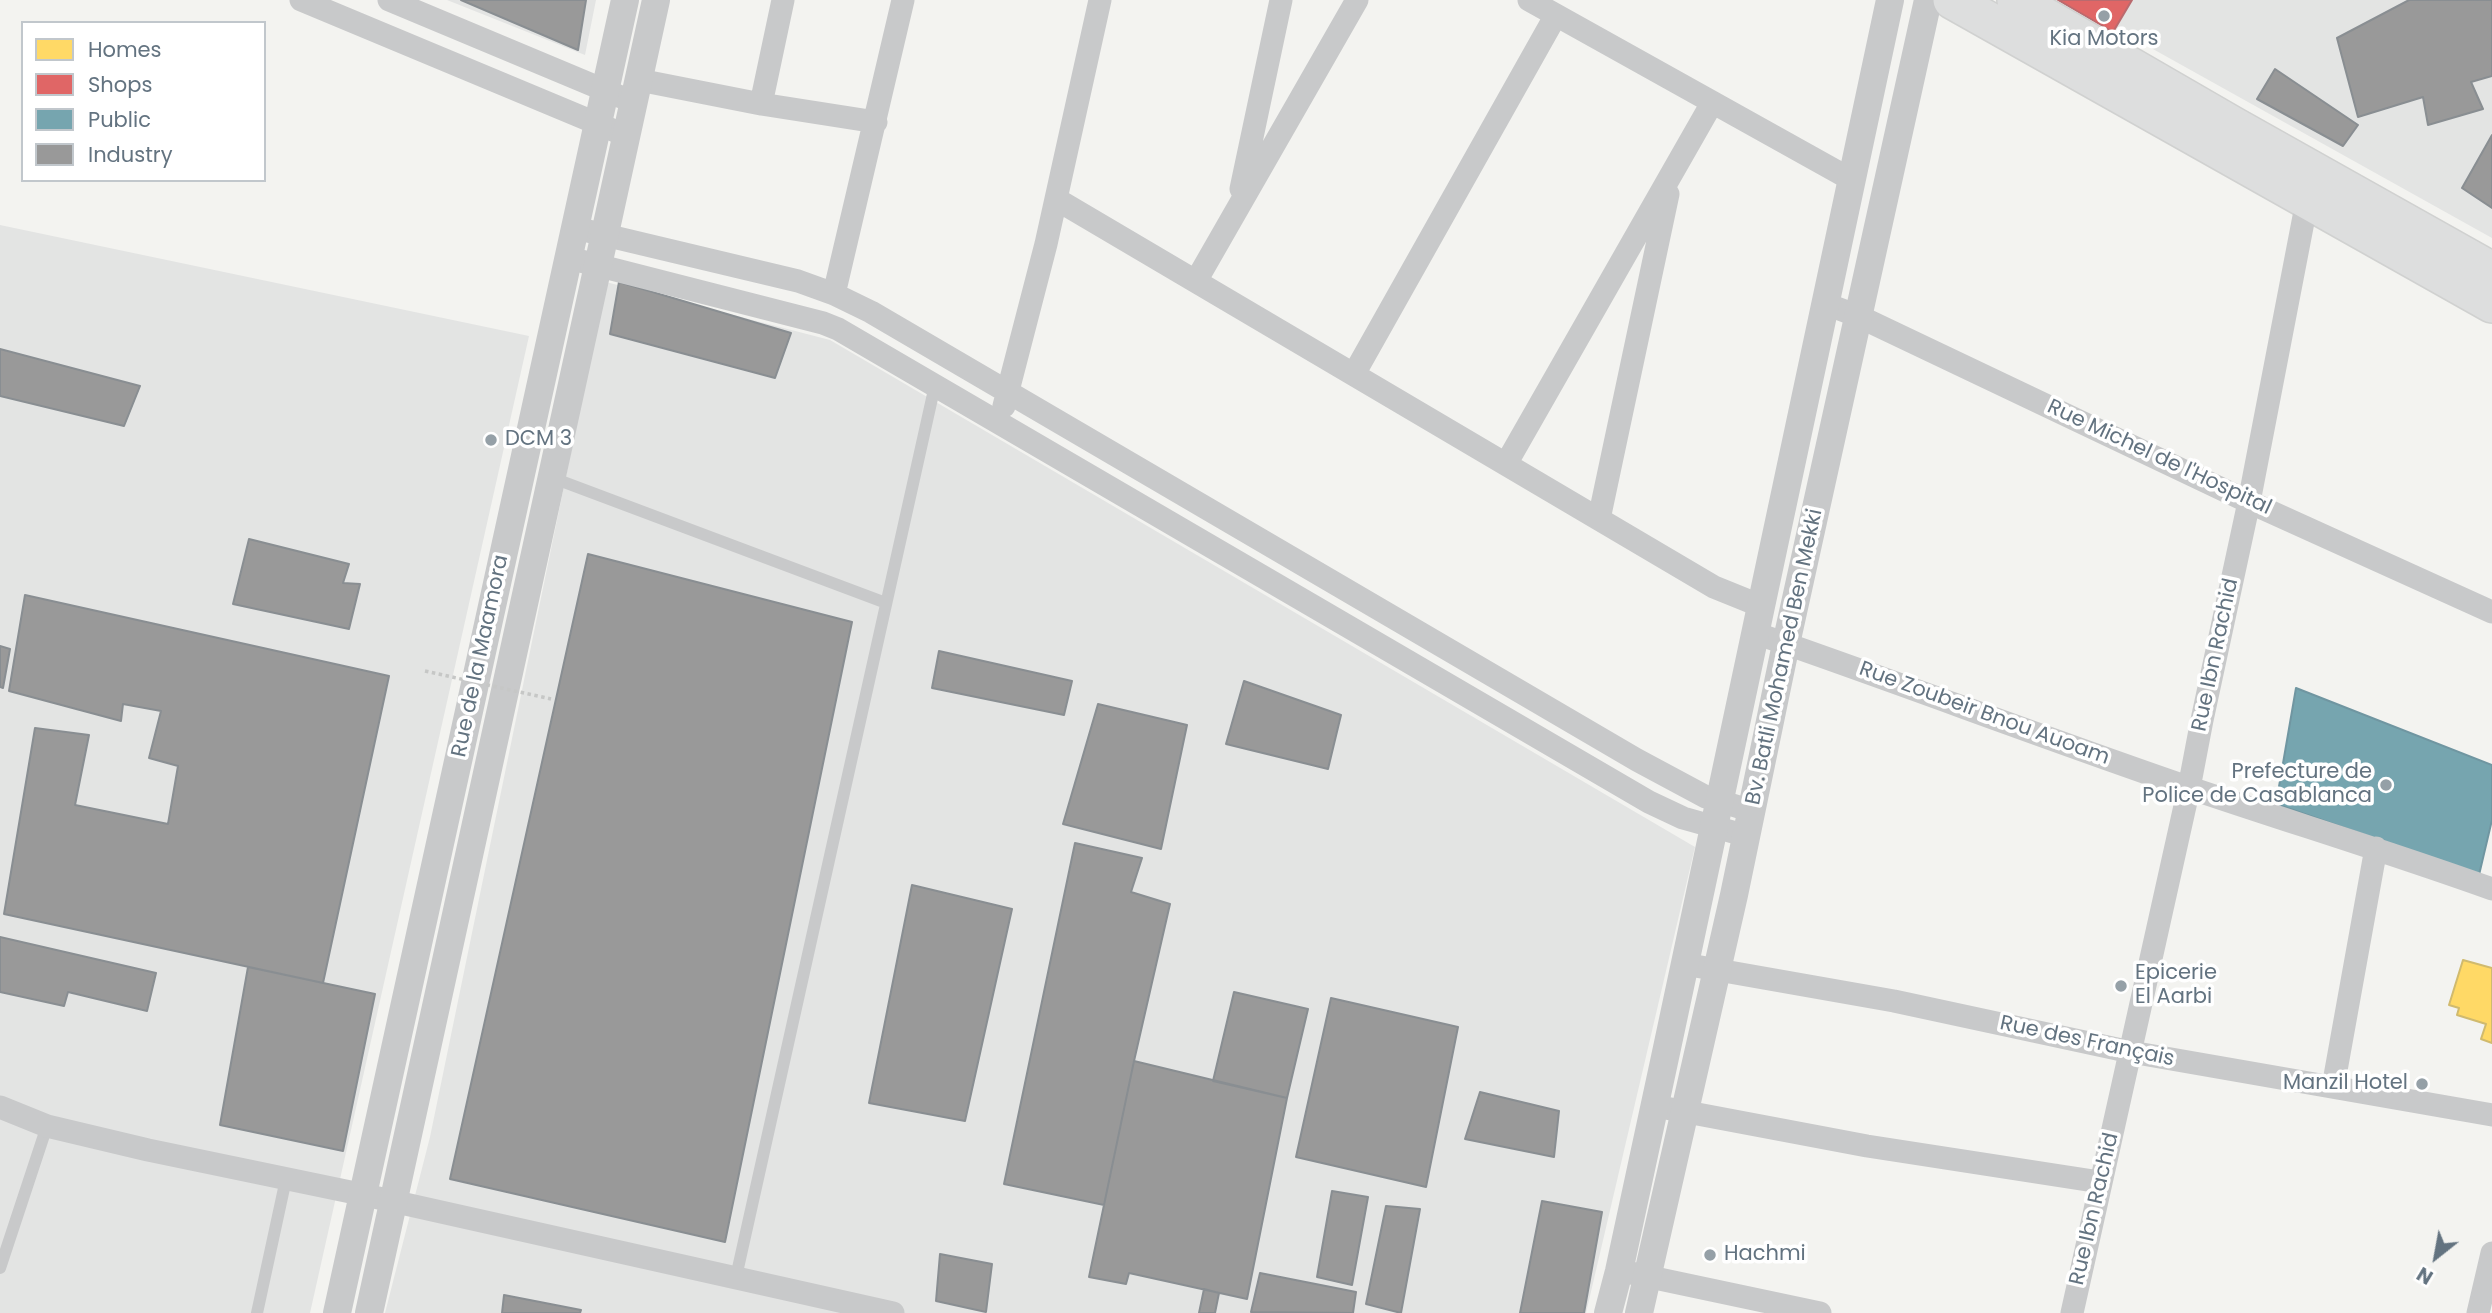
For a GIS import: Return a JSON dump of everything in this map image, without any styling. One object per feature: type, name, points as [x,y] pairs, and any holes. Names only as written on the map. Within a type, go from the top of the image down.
[{"type":"main road","points":[[1952,0],[2492,304]]},
{"type":"main road","points":[[2016,0],[2492,271]]},
{"type":"street","points":[[301,0],[627,136]]},
{"type":"street","points":[[389,0],[606,90],[761,104],[876,122]]},
{"type":"street","name":"Rue de la Maamora","points":[[337,1313],[625,0]]},
{"type":"street","name":"Rue de la Maamora","points":[[369,1313],[656,0]]},
{"type":"street","points":[[761,104],[783,0]]},
{"type":"street","points":[[834,294],[903,0]]},
{"type":"street","points":[[1000,422],[1056,199],[1100,0]]},
{"type":"street","points":[[1236,212],[1281,0]]},
{"type":"street","points":[[1196,282],[1357,0]]},
{"type":"street","points":[[1529,0],[1852,180]]},
{"type":"street","name":"Bv. Batli Mohamed Ben Mekki","points":[[1608,1313],[1655,1106],[1890,0]]},
{"type":"street","name":"Bv. Batli Mohamed Ben Mekki","points":[[1639,1313],[1750,823],[1786,644],[1928,0]]},
{"type":"street","points":[[1353,374],[1556,15]]},
{"type":"street","points":[[1506,464],[1712,103]]},
{"type":"street","points":[[1599,519],[1673,172]]},
{"type":"street","name":"Rue Zoubeir Bnou Auoam","points":[[1056,199],[1714,587],[1786,644],[2189,788],[2376,848],[2492,889]]},
{"type":"street","name":"Rue Ibn Rachid","points":[[2072,1313],[2189,788],[2249,502],[2307,201]]},
{"type":"street","points":[[576,229],[798,281],[834,294],[871,312],[1686,787],[1717,815]]},
{"type":"street","points":[[569,258],[823,323],[846,333],[1649,802],[1683,818],[1717,815],[1750,823]]},
{"type":"street","name":"Rue Michel de l'Hospital","points":[[1826,304],[1858,316],[2249,502],[2492,612]]},
{"type":"street","points":[[1786,485],[1820,490]]},
{"type":"street","points":[[2333,1087],[2376,848]]},
{"type":"street","points":[[429,895],[460,901]]},
{"type":"street","name":"Rue des Français","points":[[1684,964],[1894,1001],[2131,1052],[2492,1115]]},
{"type":"street","points":[[1655,1106],[1867,1146],[2100,1182]]},
{"type":"street","points":[[0,1107],[47,1126],[893,1313]]},
{"type":"street","points":[[2478,1313],[2492,1253]]},
{"type":"street","points":[[1619,1270],[1820,1313]]},
{"type":"lane","points":[[736,1277],[935,385]]},
{"type":"lane","points":[[553,478],[886,603]]},
{"type":"lane","points":[[0,1268],[47,1126]]},
{"type":"lane","points":[[257,1313],[286,1179]]},
{"type":"path","points":[[425,671],[551,699]]},
{"type":"shaded area","points":[[447,0],[596,0],[585,55]]},
{"type":"shaded area","points":[[2065,0],[2492,0],[2492,238]]},
{"type":"shaded area","points":[[0,225],[529,336],[310,1313],[0,1313]]},
{"type":"shaded area","points":[[606,282],[830,340],[1695,847],[1586,1313],[385,1313],[430,1137]]},
{"type":"building: Homes","points":[[2463,960],[2492,968],[2492,1043],[2481,1039],[2486,1024],[2457,1015],[2459,1008],[2449,1005]]},
{"type":"building: Shops","name":"Kia Motors","points":[[2058,0],[2132,0],[2113,32]]},
{"type":"building: Public","name":"Prefecture de Police de Casablanca","points":[[2296,688],[2492,765],[2492,820],[2479,875],[2276,804]]},
{"type":"building: Industry","points":[[461,0],[586,0],[578,50]]},
{"type":"building: Industry","points":[[2409,0],[2492,0],[2492,76],[2471,82],[2483,109],[2428,125],[2423,97],[2358,117],[2337,38]]},
{"type":"building: Industry","points":[[2275,69],[2358,125],[2343,146],[2257,99]]},
{"type":"building: Industry","points":[[2492,135],[2492,208],[2462,188]]},
{"type":"building: Industry","points":[[619,282],[791,333],[775,378],[610,334]]},
{"type":"building: Industry","points":[[0,349],[140,386],[124,426],[0,396]]},
{"type":"building: Industry","points":[[249,539],[349,564],[343,583],[360,584],[349,629],[233,604]]},
{"type":"building: Industry","points":[[588,554],[852,622],[725,1242],[450,1179]]},
{"type":"building: Industry","points":[[25,595],[389,676],[323,983],[4,914],[35,728],[89,735],[75,805],[168,824],[178,766],[149,758],[161,711],[123,704],[121,721],[9,691]]},
{"type":"building: Industry","points":[[0,646],[10,649],[3,688],[0,687]]},
{"type":"building: Industry","points":[[939,651],[1072,681],[1064,715],[932,688]]},
{"type":"building: Industry","points":[[1244,681],[1341,715],[1328,769],[1226,744]]},
{"type":"building: Industry","points":[[1098,704],[1187,725],[1161,849],[1063,824]]},
{"type":"building: Industry","points":[[1075,843],[1142,858],[1131,892],[1170,904],[1104,1205],[1004,1184]]},
{"type":"building: Industry","points":[[912,885],[1012,909],[965,1121],[869,1103]]},
{"type":"building: Industry","points":[[0,937],[156,973],[147,1011],[68,992],[64,1006],[0,992]]},
{"type":"building: Industry","points":[[248,967],[375,994],[343,1151],[220,1125]]},
{"type":"building: Industry","points":[[1234,992],[1308,1009],[1287,1098],[1213,1081]]},
{"type":"building: Industry","points":[[1331,998],[1458,1027],[1426,1187],[1296,1157]]},
{"type":"building: Industry","points":[[1134,1061],[1287,1098],[1247,1299],[1129,1273],[1126,1284],[1089,1277]]},
{"type":"building: Industry","points":[[1480,1092],[1559,1111],[1554,1157],[1465,1139]]},
{"type":"building: Industry","points":[[1332,1191],[1368,1197],[1352,1285],[1317,1277]]},
{"type":"building: Industry","points":[[1542,1201],[1602,1212],[1584,1313],[1520,1313]]},
{"type":"building: Industry","points":[[1386,1206],[1420,1209],[1401,1313],[1366,1304]]},
{"type":"building: Industry","points":[[940,1254],[992,1264],[986,1312],[936,1301]]},
{"type":"building: Industry","points":[[1260,1273],[1356,1292],[1353,1313],[1251,1312]]},
{"type":"building: Industry","points":[[1204,1289],[1219,1293],[1215,1313],[1199,1313]]},
{"type":"building: Industry","points":[[504,1295],[581,1310],[580,1313],[502,1313]]},
{"type":"place","name":"Kia Motors","points":[[2104,16]]},
{"type":"place","name":"DCM 3","points":[[491,440]]},
{"type":"place","name":"Prefecture de Police de Casablanca","points":[[2386,785]]},
{"type":"place","name":"Epicerie El Aarbi","points":[[2121,986]]},
{"type":"place","name":"Manzil Hotel","points":[[2422,1084]]},
{"type":"place","name":"Hachmi","points":[[1710,1255]]}]
